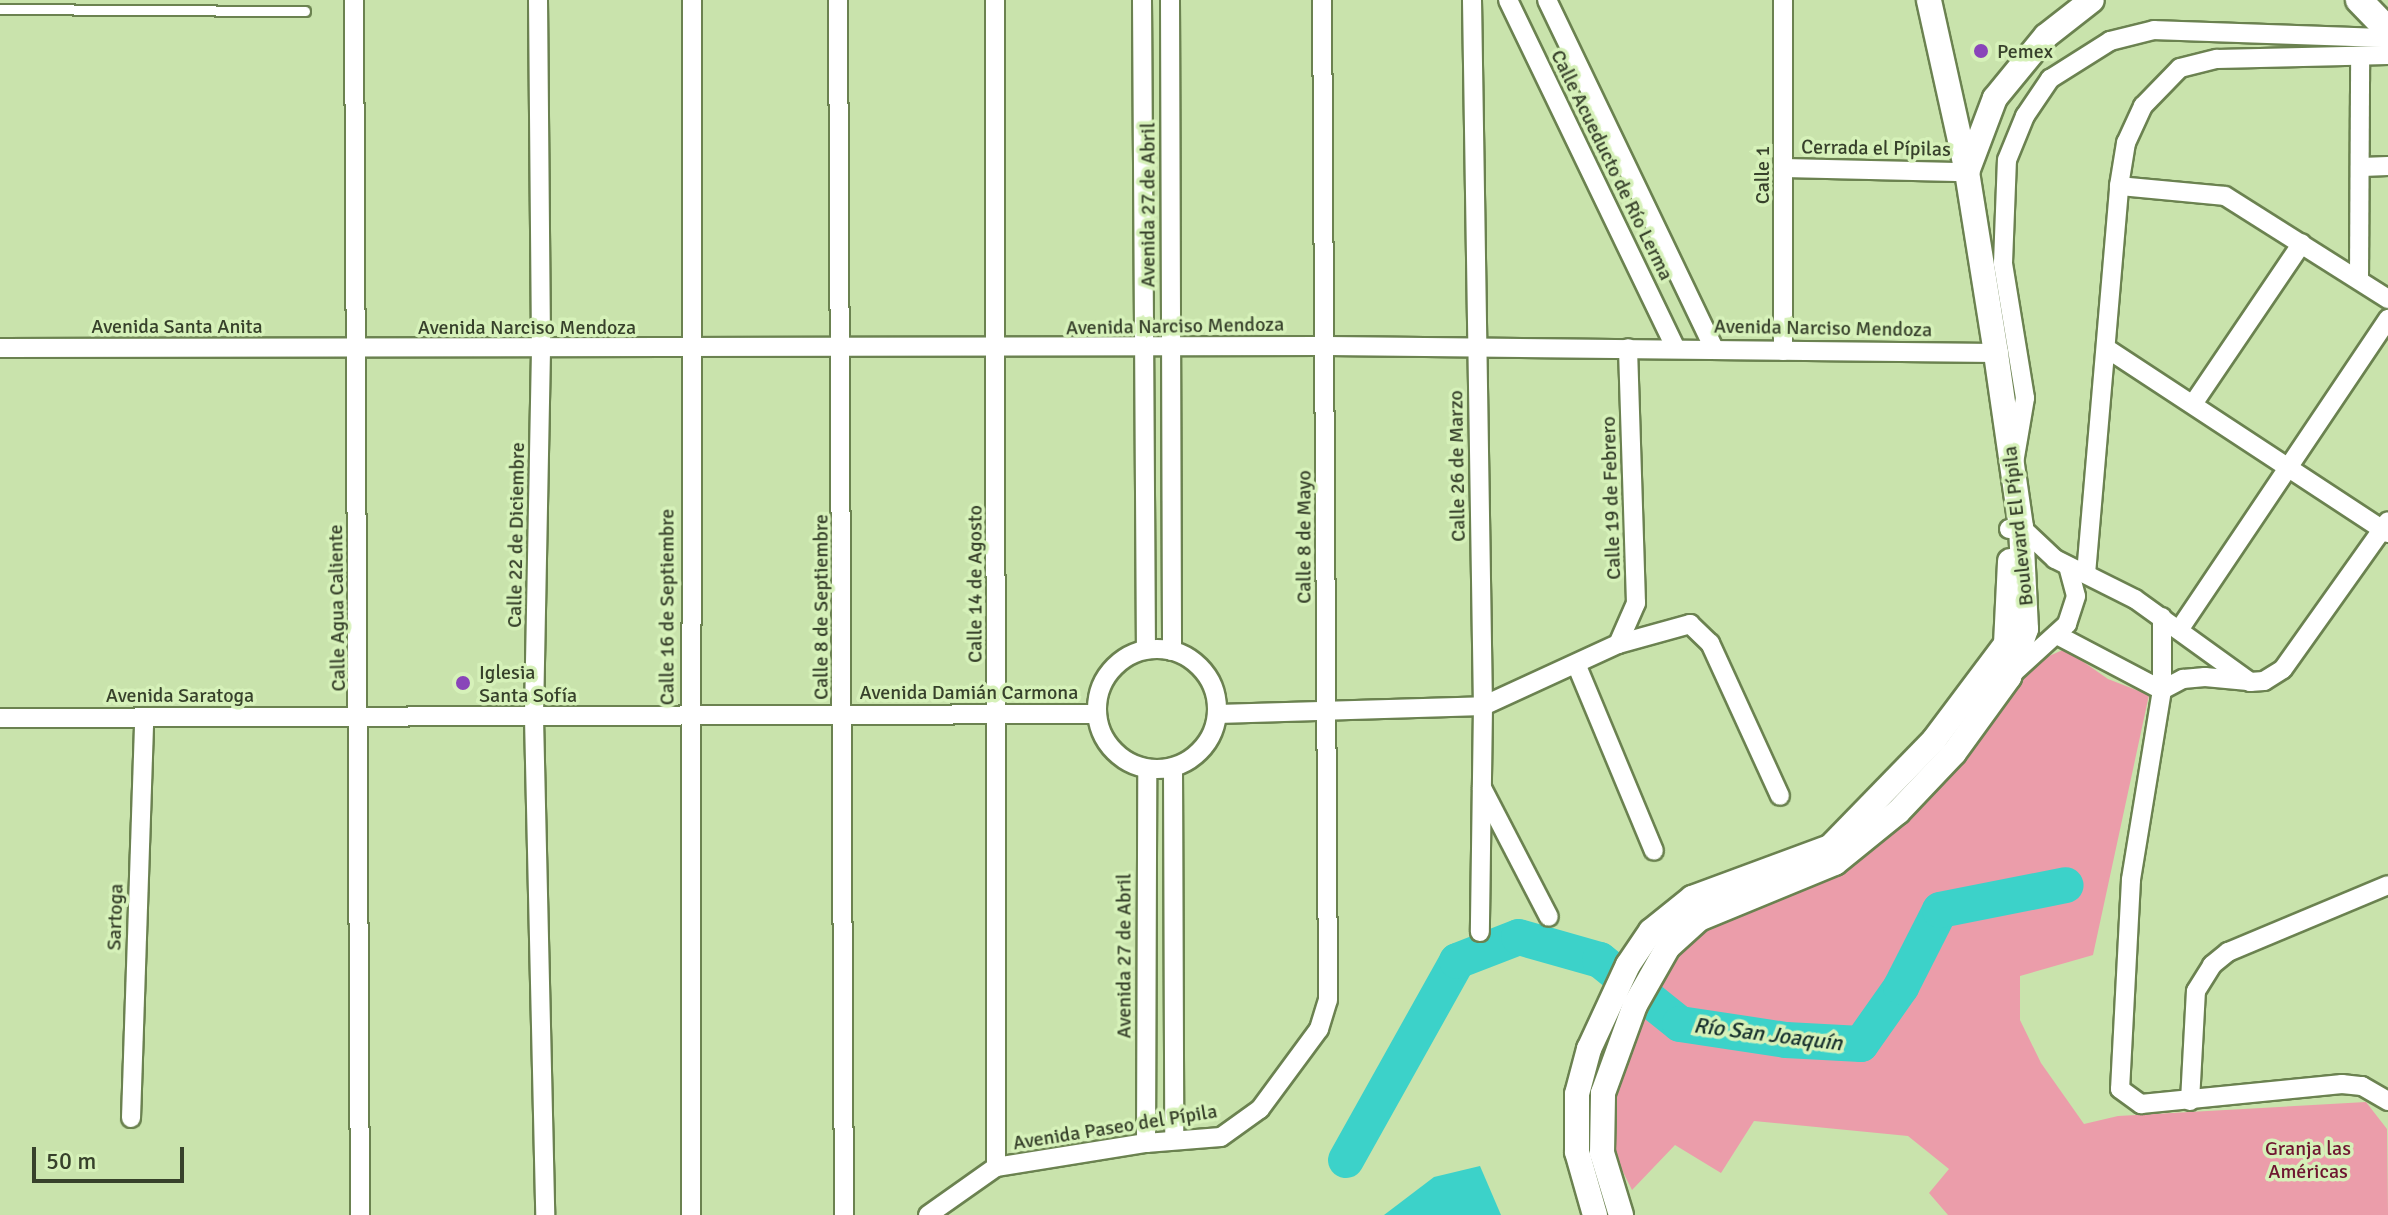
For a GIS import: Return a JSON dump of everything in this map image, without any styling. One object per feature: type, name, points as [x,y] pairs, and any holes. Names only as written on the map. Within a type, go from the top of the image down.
[{"type":"main road","points":[[2359,0],[2388,30]]},
{"type":"street","name":"Calle Agua Caliente","points":[[354,0],[354,347],[361,716],[360,1215]]},
{"type":"street","name":"Calle 22 de Diciembre","points":[[538,0],[541,350],[534,718],[545,1215]]},
{"type":"street","name":"Calle 16 de Septiembre","points":[[691,1215],[689,350],[692,0]]},
{"type":"street","name":"Calle 8 de Septiembre","points":[[838,0],[843,348],[844,1215]]},
{"type":"street","name":"Calle 14 de Agosto","points":[[995,0],[996,1167]]},
{"type":"street","name":"Avenida 27 de Abril","points":[[1142,0],[1146,649]]},
{"type":"street","name":"Avenida 27 de Abril","points":[[1170,0],[1172,651]]},
{"type":"street","name":"Calle 8 de Mayo","points":[[1295,1066],[1319,1029],[1328,1000],[1327,346],[1322,0]]},
{"type":"street","name":"Calle 26 de Marzo","points":[[1472,0],[1483,706],[1480,932]]},
{"type":"street","name":"Calle Acueducto de Río Lerma","points":[[1508,0],[1676,349]]},
{"type":"street","name":"Calle Acueducto de Río Lerma","points":[[1547,0],[1714,349]]},
{"type":"street","name":"Calle 1","points":[[1783,0],[1783,351]]},
{"type":"street","name":"Boulevard El Pípila","points":[[1595,1215],[1577,1152],[1577,1094],[1589,1049],[1614,992],[1699,919],[1835,863],[1898,812],[1954,753],[2009,677],[2026,629],[2029,605],[2015,528],[1967,172],[1929,0]]},
{"type":"street","name":"Boulevard El Pípila","points":[[1967,172],[1995,98],[2046,36],[2092,0]]},
{"type":"street","points":[[2013,465],[2025,398],[2003,263],[2007,160],[2025,116],[2050,79],[2110,41],[2154,30],[2388,38]]},
{"type":"street","points":[[2009,677],[2059,636],[2076,596],[2106,348],[2119,186],[2126,143],[2143,106],[2180,68],[2217,59],[2388,55]]},
{"type":"street","points":[[2359,279],[2362,167],[2360,56]]},
{"type":"street","points":[[2362,167],[2388,166]]},
{"type":"street","name":"Cerrada el Pípilas","points":[[1784,168],[1967,172]]},
{"type":"street","points":[[2119,186],[2225,196],[2388,299]]},
{"type":"street","points":[[2193,404],[2302,243]]},
{"type":"street","points":[[2179,630],[2388,319]]},
{"type":"street","name":"Avenida Narciso Mendoza","points":[[354,347],[993,350],[1327,346],[1990,353]]},
{"type":"street","name":"Avenida Santa Anita","points":[[0,348],[354,347]]},
{"type":"street","name":"Calle 19 de Febrero","points":[[1618,644],[1636,603],[1628,348]]},
{"type":"street","points":[[2106,348],[2386,528],[2283,669],[2264,681],[2205,677],[2183,679],[2162,690]]},
{"type":"street","name":"Boulevard El Pípila","points":[[1621,1215],[1602,1153],[1603,1093],[1635,1005],[1638,970],[1651,931],[1692,898],[1830,847],[1934,740],[2006,644],[2011,618],[2015,528],[2013,465],[1990,353]]},
{"type":"street","points":[[2015,528],[2077,570],[2162,617],[2250,682]]},
{"type":"street","points":[[2162,617],[2162,690],[2131,880],[2118,1076],[2120,1089],[2132,1102],[2190,1101],[2342,1084],[2362,1086],[2388,1101]]},
{"type":"street","points":[[1218,714],[1483,706],[1577,666],[1618,644],[1677,625],[1690,624],[1710,643],[1780,796]]},
{"type":"street","points":[[2059,636],[2162,690]]},
{"type":"street","points":[[1146,649],[1172,651],[1207,674],[1218,714],[1204,748],[1173,768],[1147,769],[1113,750],[1096,714],[1109,672],[1125,657],[1146,649]]},
{"type":"street","points":[[1577,666],[1654,851]]},
{"type":"street","name":"Avenida Damián Carmona","points":[[361,716],[534,718],[689,714],[1096,714]]},
{"type":"street","name":"Avenida Saratoga","points":[[0,718],[361,716]]},
{"type":"street","name":"Sartoga","points":[[131,1118],[144,717]]},
{"type":"street","points":[[1173,768],[1174,1140]]},
{"type":"street","name":"Avenida 27 de Abril","points":[[1146,1143],[1147,769]]},
{"type":"street","points":[[1481,785],[1549,917]]},
{"type":"street","points":[[2190,1101],[2196,991],[2212,965],[2228,952],[2388,885]]},
{"type":"street","name":"Avenida Paseo del Pípila","points":[[928,1215],[996,1167],[1146,1143],[1221,1137],[1241,1125],[1295,1066]]},
{"type":"lane","points":[[0,9],[305,11]]},
{"type":"green space","name":"Granja las Américas","points":[[2065,649],[2108,679],[2149,695],[2093,955],[2020,976],[2020,1020],[2041,1063],[2084,1124],[2118,1116],[2366,1102],[2387,1129],[2388,1215],[1948,1215],[1929,1193],[1949,1169],[1908,1136],[1754,1121],[1721,1173],[1675,1145],[1632,1190],[1609,1144],[1616,1062],[1686,936],[1825,876],[2031,664]]},
{"type":"water","points":[[1480,1166],[1501,1215],[1384,1215],[1434,1177]]},
{"type":"waterway","name":"Río San Joaquín","points":[[1346,1160],[1457,961],[1519,937],[1600,960],[1680,1024],[1786,1040],[1861,1044],[1901,987],[1940,910],[2066,885]]},
{"type":"place","name":"Pemex","points":[[1981,51]]},
{"type":"place","name":"Iglesia Santa Sofía","points":[[463,683]]}]
